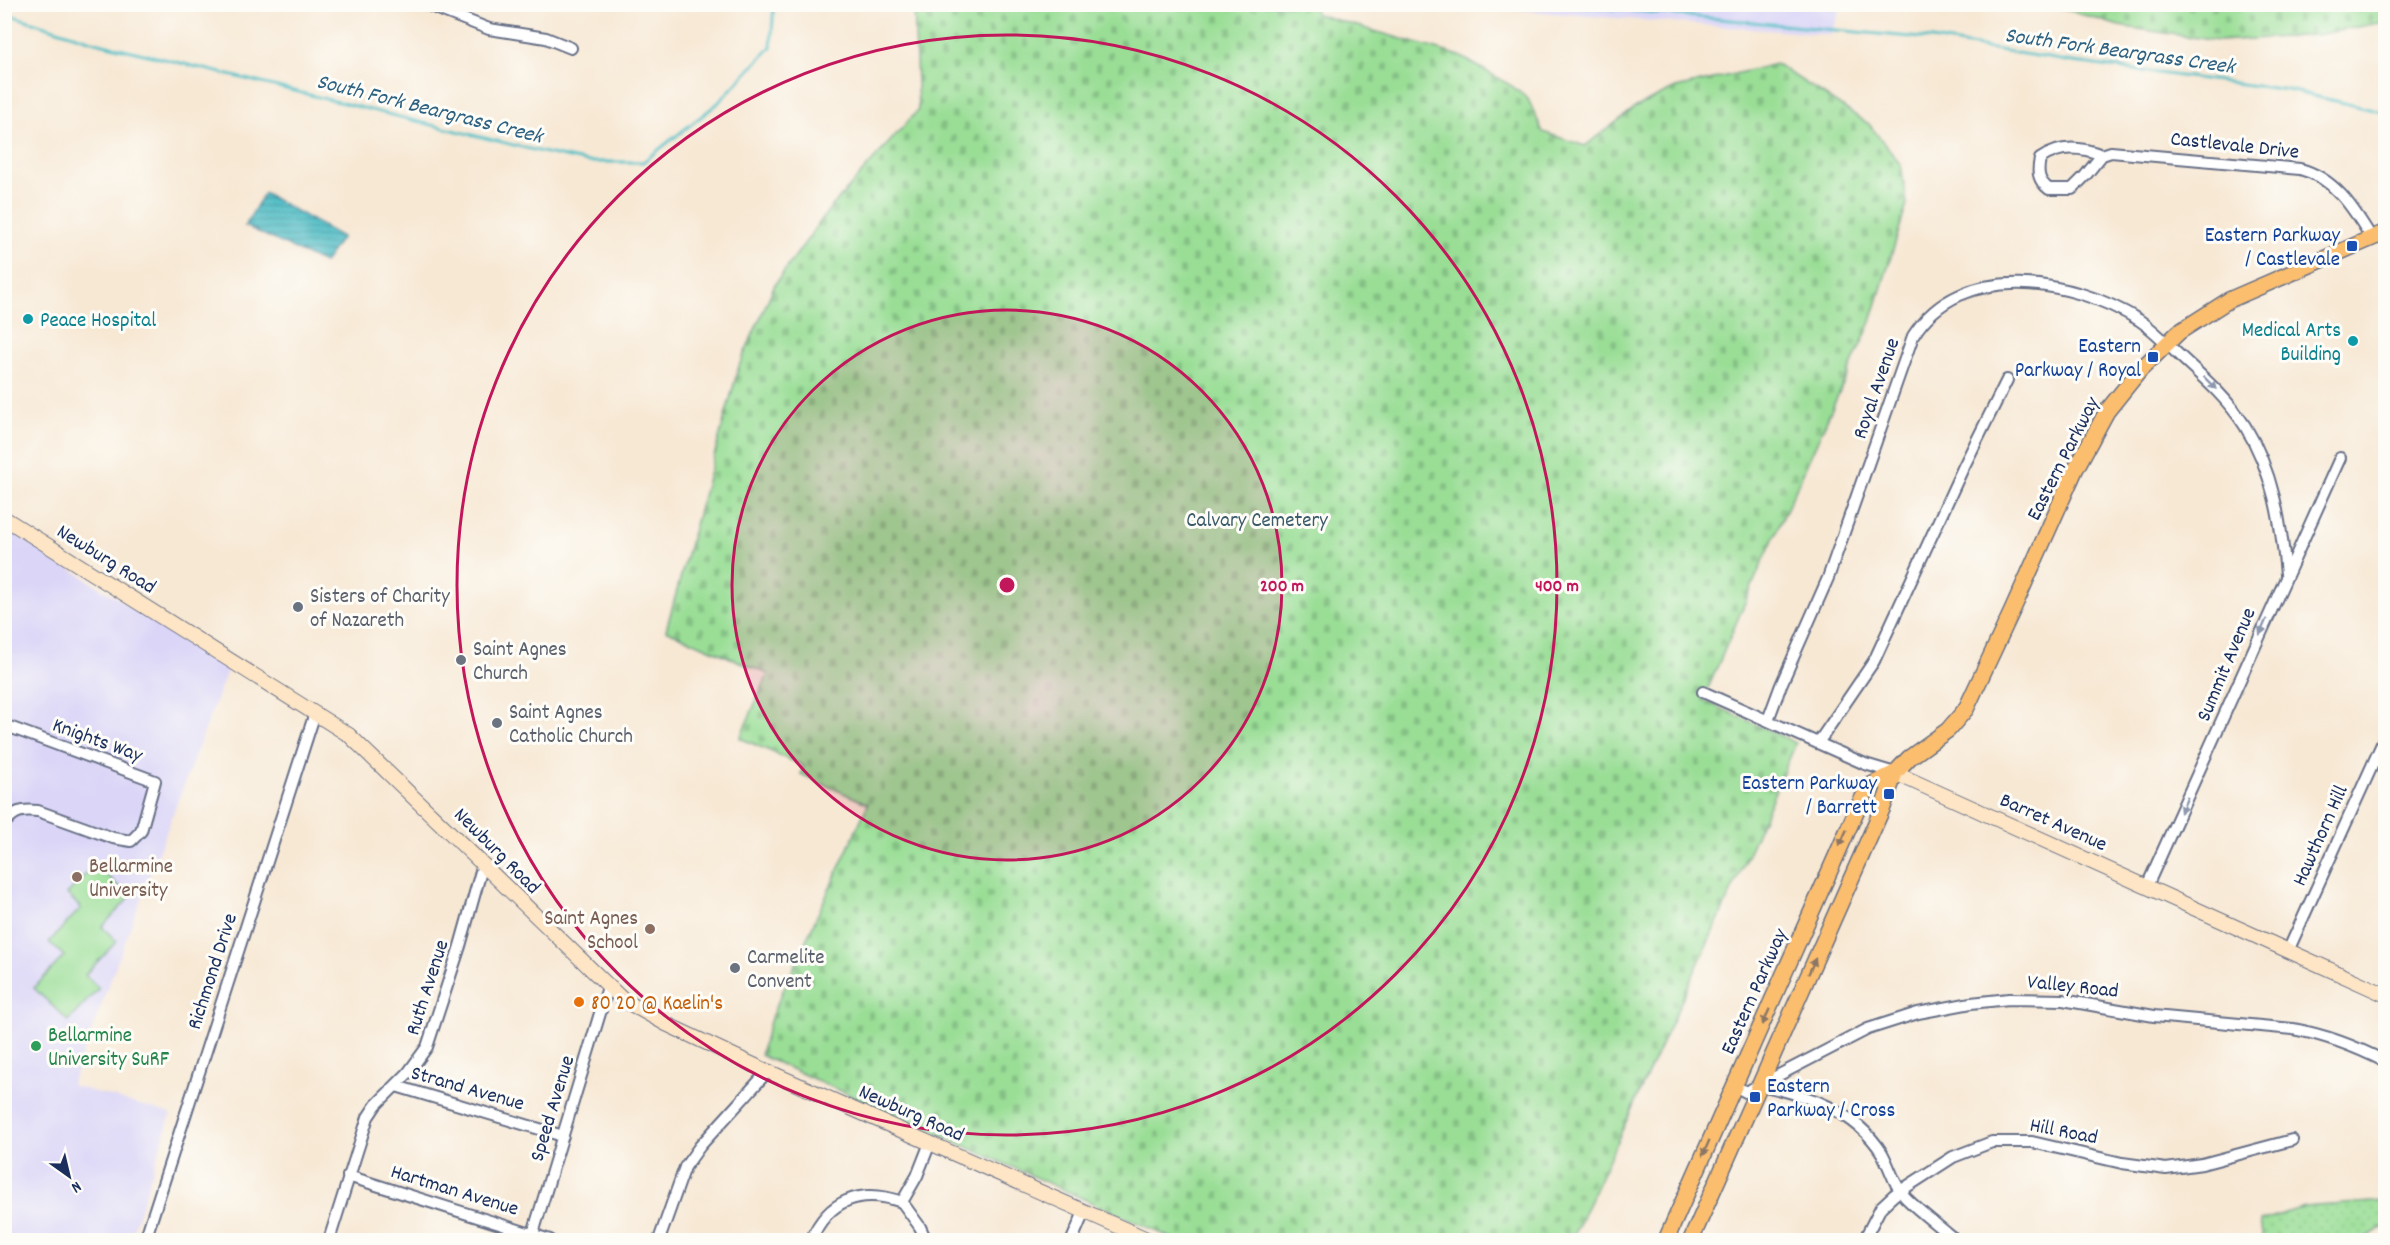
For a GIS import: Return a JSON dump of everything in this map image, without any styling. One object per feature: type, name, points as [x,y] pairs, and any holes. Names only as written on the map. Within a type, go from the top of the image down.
[{"type":"main road","name":"Eastern Parkway","points":[[1666,1240],[1733,1085],[1756,1040],[1854,815],[1869,786],[1895,772],[1909,758],[1948,730],[1966,708],[2090,441],[2117,397],[2179,332],[2229,300],[2378,235]]},
{"type":"main road","name":"Newburg Road","points":[[4,518],[315,713],[365,748],[608,987],[651,1017],[1149,1240]]},
{"type":"main road","name":"Eastern Parkway","points":[[1691,1240],[1883,807],[1895,772]]},
{"type":"main road","name":"Barret Avenue","points":[[1895,772],[2385,995]]},
{"type":"street","points":[[425,4],[489,29],[546,38],[571,48]]},
{"type":"street","name":"Castlevale Drive","points":[[2102,155],[2072,189],[2049,189],[2042,184],[2037,170],[2040,159],[2049,152],[2061,148],[2102,155],[2135,154],[2308,171],[2332,185],[2378,235]]},
{"type":"street","name":"Royal Avenue","points":[[1768,720],[1828,578],[1913,336],[1928,314],[1943,302],[1981,287],[2006,284],[2054,288],[2092,297],[2146,325],[2216,388],[2244,425],[2267,472],[2277,504],[2286,574]]},
{"type":"street","points":[[1818,743],[1874,661],[1963,468],[2007,380]]},
{"type":"street","name":"Summit Avenue","points":[[2147,886],[2340,458]]},
{"type":"street","name":"Barret Avenue","points":[[1703,692],[1865,764],[1895,772]]},
{"type":"street","name":"Richmond Drive","points":[[145,1240],[315,713]]},
{"type":"street","name":"Knights Way","points":[[4,725],[155,781],[141,831],[131,841],[113,838],[38,811],[26,809],[16,812],[4,824]]},
{"type":"street","name":"Hawthorn Hill","points":[[2288,951],[2385,735]]},
{"type":"street","name":"Ruth Avenue","points":[[328,1240],[368,1117],[427,1047],[460,946],[483,864]]},
{"type":"street","name":"Speed Avenue","points":[[532,1237],[608,987]]},
{"type":"street","name":"Valley Road","points":[[1733,1085],[1746,1092],[1868,1029],[1918,1013],[1971,1003],[2009,999],[2063,1000],[2154,1016],[2293,1029],[2337,1040],[2385,1062]]},
{"type":"street","points":[[659,1240],[686,1167],[700,1146],[768,1071]]},
{"type":"street","points":[[1760,1085],[1791,1092],[1822,1103],[1844,1114],[1862,1128],[1883,1155],[1905,1197],[1955,1240]]},
{"type":"street","name":"Strand Avenue","points":[[396,1086],[563,1136]]},
{"type":"street","name":"Hill Road","points":[[1864,1240],[1881,1207],[1900,1190],[1953,1157],[1992,1142],[2032,1142],[2122,1163],[2171,1169],[2202,1164],[2292,1140]]},
{"type":"street","points":[[902,1202],[917,1176],[930,1143]]},
{"type":"street","name":"Hartman Avenue","points":[[348,1176],[532,1237],[550,1240]]},
{"type":"street","points":[[811,1240],[823,1217],[840,1203],[864,1197],[891,1198],[902,1202],[920,1227],[926,1240]]},
{"type":"street","points":[[1072,1240],[1084,1212]]},
{"type":"shaded area","points":[[1842,4],[1831,35],[1454,5]]},
{"type":"shaded area","name":"Bellarmine University","points":[[4,527],[228,668],[71,1085],[171,1114],[130,1240],[5,1240]]},
{"type":"green space","name":"Calvary Cemetery","points":[[914,5],[1314,5],[1316,14],[1460,56],[1512,86],[1528,99],[1543,132],[1585,146],[1636,107],[1676,88],[1776,64],[1869,124],[1901,165],[1907,204],[1871,322],[1703,700],[1796,743],[1742,868],[1572,1240],[1176,1240],[760,1055],[772,1015],[868,804],[801,774],[804,766],[740,738],[768,674],[666,630],[739,366],[775,284],[828,211],[918,110]]},
{"type":"green space","points":[[2052,5],[2385,5],[2385,22],[2316,35],[2218,41],[2119,26]]},
{"type":"green space","points":[[95,864],[130,897],[102,927],[117,941],[85,975],[99,988],[68,1021],[34,988],[64,956],[49,942],[81,908],[67,894]]},
{"type":"green space","points":[[2385,1201],[2385,1227],[2360,1240],[2263,1240],[2260,1221],[2304,1207]]},
{"type":"water","points":[[264,193],[342,237],[324,263],[245,226]]},
{"type":"waterway","name":"South Fork Beargrass Creek","points":[[4,13],[95,42],[546,153],[588,162],[643,162],[717,104],[771,47],[774,4]]},
{"type":"waterway","name":"South Fork Beargrass Creek","points":[[1560,4],[1932,39],[2073,62],[2288,90],[2386,113]]},
{"type":"place","name":"Eastern Parkway / Castlevale","points":[[2352,246]]},
{"type":"place","name":"Peace Hospital","points":[[28,319]]},
{"type":"place","name":"Medical Arts Building","points":[[2353,341]]},
{"type":"place","name":"Eastern Parkway / Royal","points":[[2153,357]]},
{"type":"place","name":"Sisters of Charity of Nazareth","points":[[298,607]]},
{"type":"place","name":"Saint Agnes Church","points":[[461,660]]},
{"type":"place","name":"Saint Agnes Catholic Church","points":[[497,723]]},
{"type":"place","name":"Eastern Parkway / Barrett","points":[[1889,794]]},
{"type":"place","name":"Bellarmine University","points":[[77,877]]},
{"type":"place","name":"Saint Agnes School","points":[[650,929]]},
{"type":"place","name":"Carmelite Convent","points":[[735,968]]},
{"type":"place","name":"80 20 @ Kaelin's","points":[[579,1002]]},
{"type":"place","name":"Bellarmine University SuRF","points":[[36,1046]]},
{"type":"place","name":"Eastern Parkway / Cross","points":[[1755,1097]]}]
